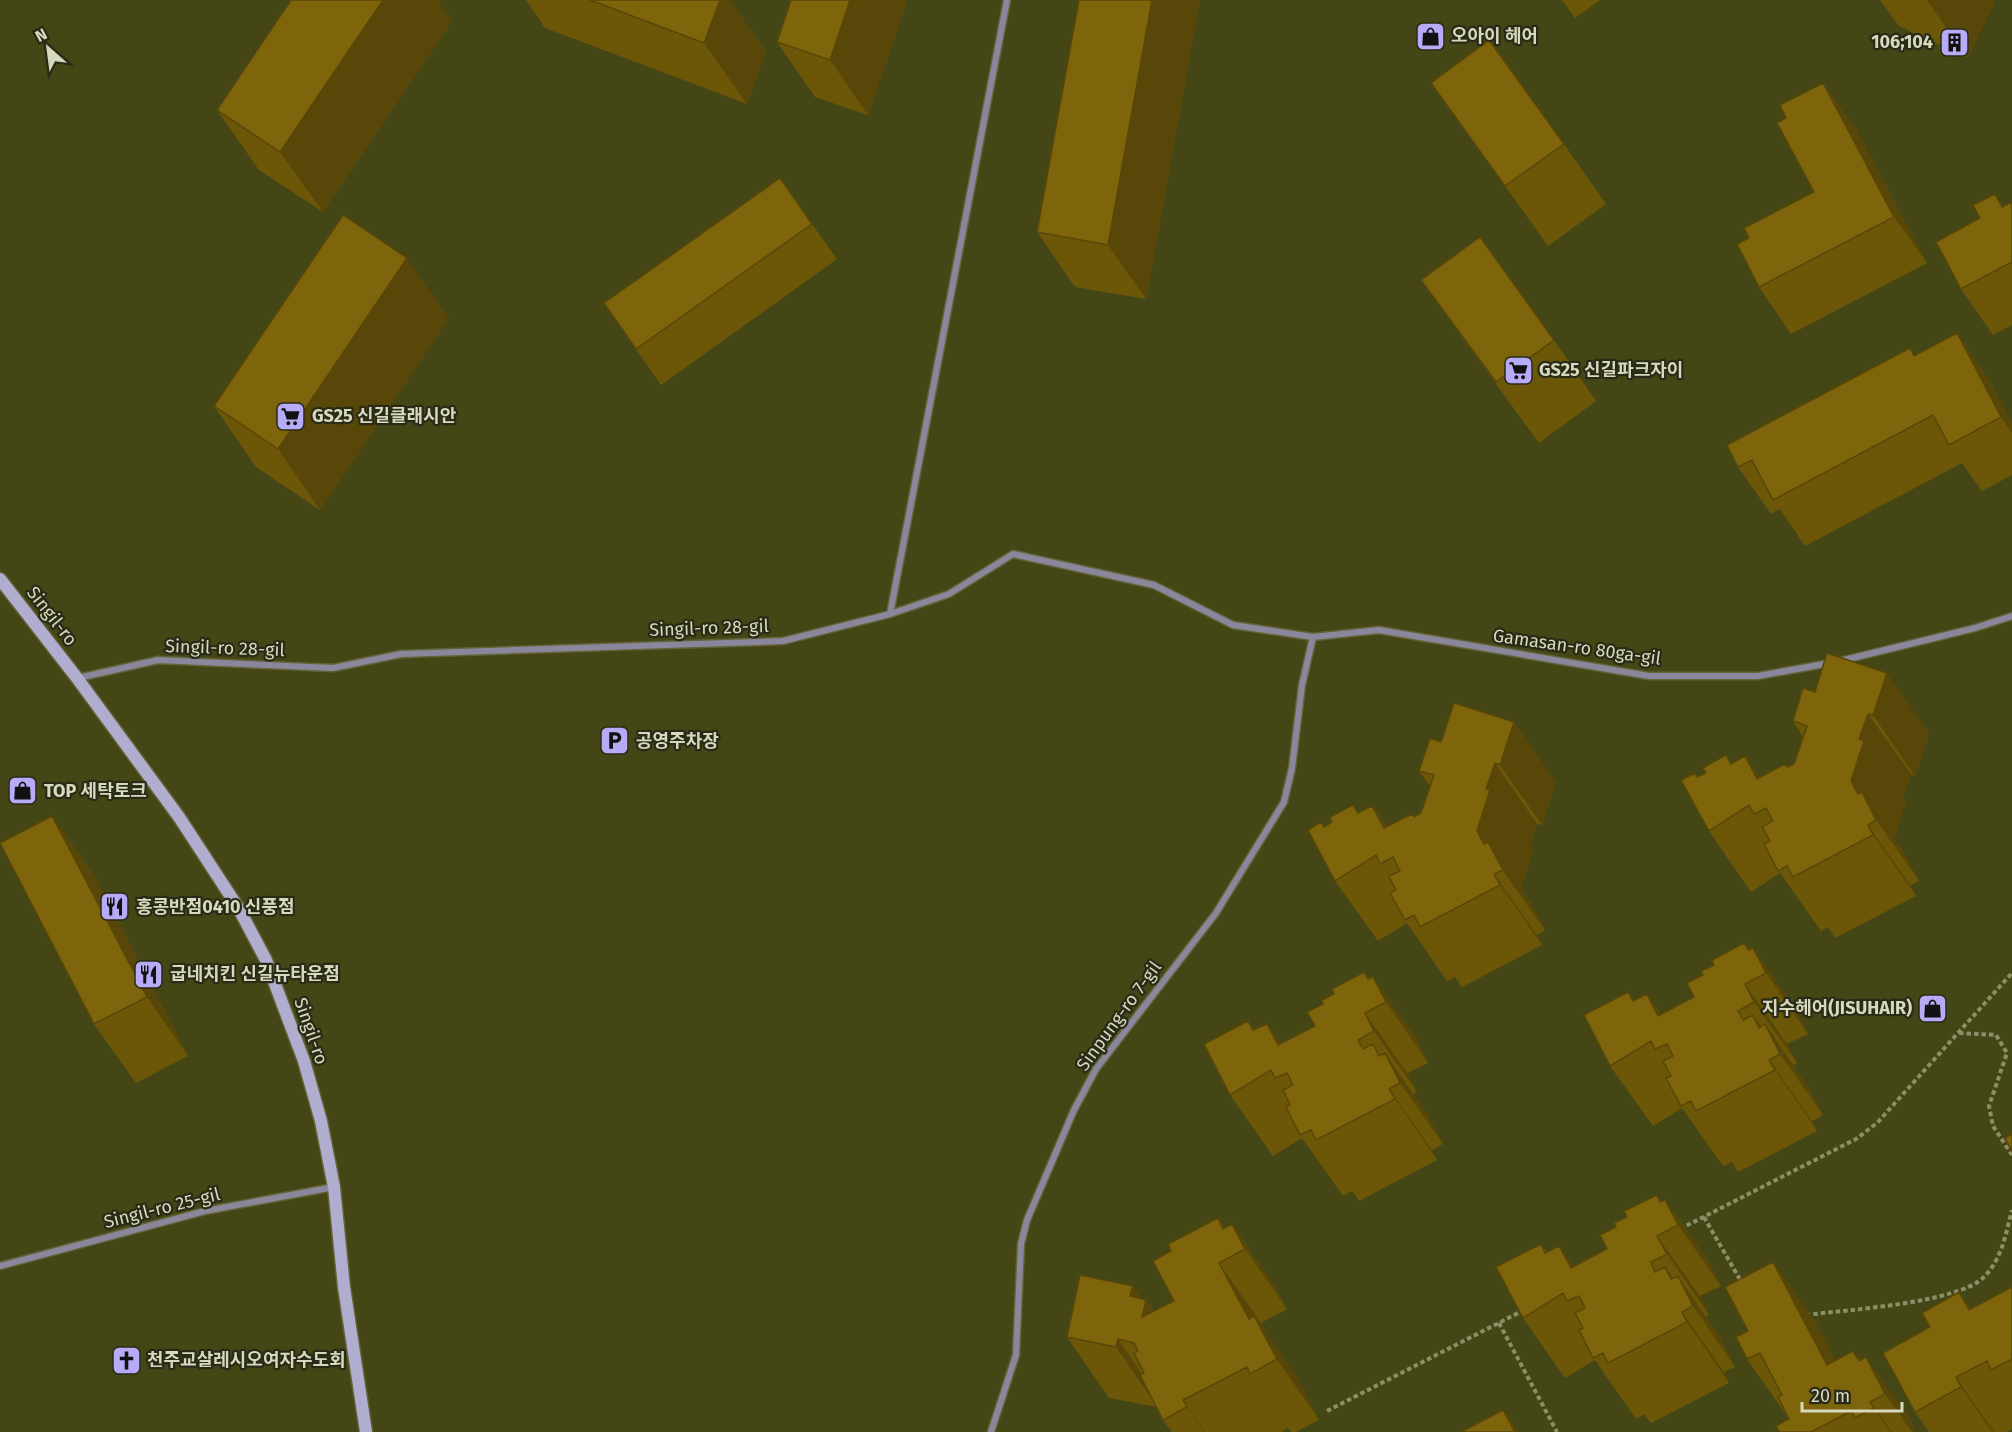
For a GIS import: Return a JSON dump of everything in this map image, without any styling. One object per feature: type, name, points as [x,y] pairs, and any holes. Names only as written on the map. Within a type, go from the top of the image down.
[{"type":"main road","name":"Singil-ro","points":[[0,579],[77,678],[212,867],[266,960],[304,1061],[321,1121],[334,1187],[344,1287],[366,1432]]},
{"type":"street","points":[[890,614],[1007,0]]},
{"type":"street","name":"Singil-ro 28-gil","points":[[77,678],[158,660],[333,668],[401,654],[783,640],[890,614],[948,594],[1013,554],[1154,585],[1233,625],[1313,637]]},
{"type":"street","name":"Gamasan-ro 80ga-gil","points":[[1313,637],[1379,630],[1649,676],[1758,676],[1866,656],[2012,616]]},
{"type":"street","name":"Sinpung-ro 7-gil","points":[[991,1432],[1016,1355],[1022,1244],[1027,1220],[1074,1110],[1096,1069],[1216,913],[1284,802],[1292,768],[1302,685],[1313,637]]},
{"type":"street","name":"Singil-ro 25-gil","points":[[0,1266],[206,1210],[334,1187]]},
{"type":"path","points":[[1673,1233],[1857,1138],[1877,1123],[2012,973]]},
{"type":"path","points":[[1958,1033],[1996,1035],[2007,1053],[1989,1106],[1993,1126],[2012,1155]]},
{"type":"path","points":[[1799,1316],[1953,1295],[1984,1278],[2001,1252],[2012,1210]]},
{"type":"path","points":[[1704,1217],[1738,1280],[1746,1286]]},
{"type":"path","points":[[1327,1411],[1529,1307]]},
{"type":"path","points":[[1498,1323],[1557,1432]]},
{"type":"building","points":[[291,0],[383,0],[280,152],[217,110]]},
{"type":"building","points":[[590,0],[720,0],[704,43]]},
{"type":"building","points":[[791,0],[850,0],[830,60],[777,42]]},
{"type":"building","points":[[1079,0],[1152,0],[1108,245],[1037,232]]},
{"type":"building","points":[[1489,40],[1564,144],[1505,186],[1431,83]]},
{"type":"building","points":[[1823,83],[1894,217],[1759,287],[1737,244],[1749,238],[1744,228],[1814,192],[1777,123],[1786,118],[1780,105]]},
{"type":"building","points":[[780,178],[812,224],[636,349],[604,303]]},
{"type":"building","points":[[1995,194],[2002,207],[2012,202],[2012,262],[1961,289],[1936,242],[1980,218],[1973,205]]},
{"type":"building","points":[[343,215],[407,258],[278,449],[214,406]]},
{"type":"building","points":[[1480,237],[1554,340],[1496,382],[1421,280]]},
{"type":"building","points":[[1957,333],[2001,417],[1949,445],[1933,415],[1773,500],[1752,460],[1738,467],[1727,445],[1910,348],[1914,356]]},
{"type":"building","points":[[1827,653],[1887,673],[1873,715],[1868,714],[1859,739],[1864,741],[1851,781],[1858,794],[1862,792],[1876,820],[1868,825],[1873,835],[1793,877],[1787,866],[1778,871],[1764,844],[1770,841],[1762,827],[1773,821],[1766,808],[1754,814],[1749,805],[1709,831],[1681,780],[1695,773],[1697,777],[1706,773],[1703,768],[1726,755],[1731,764],[1745,756],[1757,779],[1785,764],[1787,767],[1794,764],[1807,726],[1793,721],[1803,688],[1815,692]]},
{"type":"building","points":[[1454,703],[1514,722],[1500,765],[1495,763],[1486,789],[1490,790],[1477,831],[1484,844],[1488,842],[1503,870],[1494,874],[1500,885],[1420,927],[1414,915],[1405,920],[1390,893],[1396,890],[1389,876],[1400,871],[1393,857],[1380,864],[1376,855],[1335,881],[1308,830],[1321,822],[1324,827],[1332,822],[1330,817],[1353,805],[1358,813],[1372,806],[1384,828],[1412,814],[1414,817],[1421,813],[1434,775],[1419,771],[1430,738],[1441,742]]},
{"type":"building","points":[[52,816],[147,997],[94,1024],[0,843]]},
{"type":"building","points":[[1744,943],[1748,950],[1753,948],[1766,973],[1745,984],[1754,1002],[1738,1011],[1743,1020],[1753,1015],[1759,1028],[1765,1024],[1780,1054],[1769,1060],[1775,1070],[1696,1111],[1691,1101],[1681,1106],[1666,1078],[1671,1076],[1663,1061],[1673,1056],[1667,1044],[1655,1049],[1651,1041],[1610,1066],[1584,1015],[1628,992],[1633,1001],[1647,994],[1658,1016],[1694,997],[1687,983],[1703,975],[1701,971],[1714,965],[1712,960]]},
{"type":"building","points":[[1364,972],[1368,979],[1373,977],[1386,1002],[1365,1013],[1374,1031],[1358,1040],[1363,1049],[1373,1044],[1379,1056],[1385,1053],[1400,1083],[1389,1089],[1395,1099],[1316,1140],[1311,1130],[1300,1135],[1286,1107],[1290,1105],[1283,1090],[1293,1085],[1287,1073],[1275,1078],[1271,1070],[1230,1095],[1204,1044],[1248,1021],[1253,1030],[1267,1024],[1278,1045],[1315,1026],[1307,1012],[1323,1004],[1322,1000],[1334,994],[1332,989]]},
{"type":"building","points":[[2012,1134],[2012,1152],[2005,1138]]},
{"type":"building","points":[[1657,1195],[1660,1202],[1665,1200],[1678,1225],[1657,1236],[1667,1254],[1651,1262],[1655,1272],[1665,1267],[1671,1279],[1678,1276],[1693,1306],[1682,1312],[1687,1322],[1608,1363],[1603,1353],[1593,1358],[1579,1330],[1583,1328],[1575,1313],[1585,1308],[1579,1296],[1567,1301],[1563,1293],[1523,1318],[1496,1267],[1541,1244],[1545,1253],[1559,1246],[1571,1268],[1607,1249],[1600,1235],[1616,1227],[1614,1223],[1627,1217],[1624,1211]]},
{"type":"building","points":[[1218,1218],[1223,1229],[1232,1224],[1245,1249],[1219,1263],[1249,1319],[1254,1316],[1277,1359],[1250,1374],[1247,1367],[1183,1400],[1187,1407],[1163,1420],[1140,1375],[1144,1373],[1134,1353],[1138,1351],[1134,1343],[1118,1339],[1116,1347],[1067,1337],[1080,1275],[1133,1286],[1130,1296],[1146,1300],[1142,1317],[1174,1301],[1153,1261],[1171,1251],[1168,1244]]},
{"type":"building","points":[[1773,1262],[1827,1365],[1853,1351],[1859,1361],[1866,1357],[1885,1394],[1870,1402],[1874,1408],[1855,1418],[1851,1411],[1811,1432],[1779,1432],[1776,1426],[1789,1419],[1778,1397],[1782,1395],[1760,1353],[1747,1359],[1736,1337],[1748,1331],[1725,1287]]},
{"type":"building","points":[[2012,1287],[2012,1359],[1991,1370],[1987,1361],[1956,1377],[1961,1387],[1915,1412],[1883,1353],[1930,1327],[1922,1313],[1959,1292],[1969,1310]]},
{"type":"building","points":[[1503,1410],[1515,1432],[1461,1432]]},
{"type":"place","name":"오아이 헤어","points":[[1430,36]]},
{"type":"place","name":"106;104","points":[[1954,42]]},
{"type":"place","name":"GS25 신길파크자이","points":[[1518,370]]},
{"type":"place","name":"GS25 신길클래시안","points":[[291,416]]},
{"type":"place","name":"공영주차장","points":[[615,741]]},
{"type":"place","name":"TOP 세탁토크","points":[[23,791]]},
{"type":"place","name":"홍콩반점0410 신풍점","points":[[115,907]]},
{"type":"place","name":"굽네치킨 신길뉴타운점","points":[[149,974]]},
{"type":"place","name":"지수헤어(JISUHAIR)","points":[[1933,1008]]},
{"type":"place","name":"천주교살레시오여자수도회","points":[[126,1360]]}]
